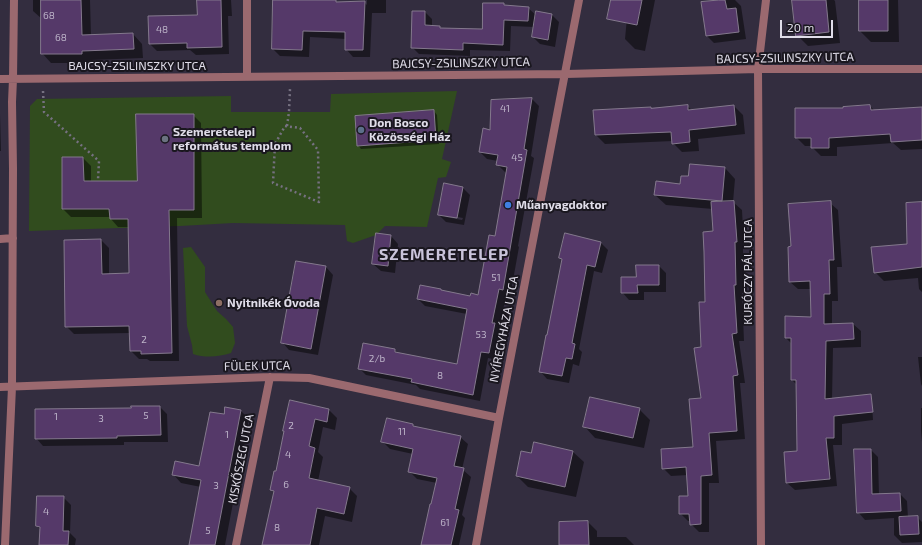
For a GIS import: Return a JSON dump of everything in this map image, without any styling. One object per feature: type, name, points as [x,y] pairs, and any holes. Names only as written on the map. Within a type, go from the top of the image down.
[{"type":"street","points":[[5,545],[12,387],[12,102],[14,0]]},
{"type":"street","points":[[247,0],[247,77]]},
{"type":"street","name":"NYÍREGYHÁZA UTCA","points":[[476,545],[579,0]]},
{"type":"street","name":"KURÓCZY PÁL UTCA","points":[[761,545],[758,69],[766,0]]},
{"type":"street","name":"BAJCSY-ZSILINSZKY UTCA","points":[[0,79],[566,74],[758,69],[922,69]]},
{"type":"street","points":[[0,239],[13,238]]},
{"type":"street","name":"FÜLEK UTCA","points":[[0,387],[270,377],[309,378],[499,418]]},
{"type":"street","name":"KISKŐSZEG UTCA","points":[[236,545],[270,377]]},
{"type":"path","points":[[287,126],[300,128],[318,150],[319,202],[274,183],[275,144],[285,126],[287,126],[290,76]]},
{"type":"path","points":[[43,99],[44,112],[99,161],[98,180]]},
{"type":"green space","points":[[457,91],[442,159],[451,162],[446,177],[438,178],[427,227],[385,226],[376,235],[353,243],[347,241],[345,225],[233,223],[29,231],[30,106],[37,99],[231,96],[231,112],[330,112],[331,94]]},
{"type":"green space","points":[[191,247],[205,267],[205,292],[217,311],[233,327],[235,343],[231,353],[212,356],[193,354],[187,326],[183,248]]},
{"type":"building","points":[[41,0],[81,0],[82,35],[133,33],[134,49],[82,51],[82,54],[41,54]]},
{"type":"building","points":[[197,0],[221,0],[222,47],[187,48],[187,43],[149,44],[148,16],[197,15]]},
{"type":"building","points":[[273,0],[336,0],[336,2],[365,1],[363,50],[345,50],[345,32],[303,31],[302,50],[272,49]]},
{"type":"building","points":[[611,0],[642,0],[637,25],[607,19]]},
{"type":"building","points":[[725,0],[727,9],[736,8],[739,32],[706,36],[701,2]]},
{"type":"building","points":[[792,0],[826,0],[829,32],[796,36]]},
{"type":"building","points":[[859,0],[888,0],[888,31],[859,31]]},
{"type":"building","points":[[483,3],[504,3],[504,5],[529,7],[528,21],[504,20],[503,45],[463,43],[463,50],[411,48],[412,11],[425,11],[425,25],[440,26],[440,28],[482,29]]},
{"type":"building","points":[[536,11],[552,14],[548,40],[532,37]]},
{"type":"building","points":[[532,98],[524,149],[527,150],[503,290],[499,289],[492,323],[495,323],[489,353],[481,352],[473,395],[411,382],[412,379],[358,369],[363,343],[395,349],[395,352],[457,364],[467,309],[417,299],[420,285],[470,296],[471,293],[478,295],[489,235],[495,236],[507,167],[496,165],[498,155],[479,152],[483,128],[490,130],[491,100]]},
{"type":"building","points":[[688,105],[688,110],[734,105],[736,125],[689,130],[690,142],[672,144],[671,132],[595,135],[593,110]]},
{"type":"building","points":[[870,105],[871,110],[922,107],[922,140],[891,142],[890,134],[829,138],[829,148],[811,148],[811,138],[795,138],[795,108],[843,108]]},
{"type":"building","points":[[434,110],[436,140],[357,146],[355,116]]},
{"type":"building","points":[[136,114],[194,114],[194,210],[169,210],[172,353],[141,354],[141,351],[130,351],[129,326],[65,327],[64,240],[101,239],[102,274],[129,273],[128,219],[110,219],[109,209],[62,209],[62,157],[83,157],[84,181],[137,181]]},
{"type":"building","points":[[690,164],[725,167],[722,201],[654,195],[656,181],[680,184],[681,176],[688,176]]},
{"type":"building","points":[[444,183],[463,187],[457,218],[438,215]]},
{"type":"building","points":[[734,201],[737,242],[735,242],[736,285],[734,285],[737,333],[732,334],[738,375],[733,376],[737,431],[709,433],[712,475],[701,476],[701,524],[690,525],[689,514],[679,514],[679,496],[688,496],[686,467],[662,469],[661,449],[693,447],[689,399],[701,398],[694,348],[701,347],[699,302],[705,302],[703,232],[713,231],[711,202]]},
{"type":"building","points":[[831,201],[834,260],[829,260],[830,294],[824,294],[824,324],[853,323],[854,339],[826,341],[825,399],[871,394],[873,412],[834,416],[834,438],[826,438],[830,479],[786,483],[784,452],[797,451],[796,380],[791,380],[791,338],[785,338],[785,316],[811,317],[810,281],[789,282],[788,247],[791,246],[788,204]]},
{"type":"building","points":[[922,202],[922,267],[874,273],[871,247],[907,244],[906,203]]},
{"type":"building","points":[[376,233],[391,235],[388,266],[372,264]]},
{"type":"building","points":[[565,233],[601,242],[595,267],[587,265],[572,343],[575,344],[572,359],[566,358],[562,376],[539,372],[562,259],[559,258]]},
{"type":"building","points":[[296,261],[326,266],[311,349],[281,343]]},
{"type":"building","points":[[636,265],[659,265],[659,285],[637,285],[638,293],[621,293],[621,277],[636,277]]},
{"type":"building","points":[[590,397],[640,408],[633,438],[583,427]]},
{"type":"building","points":[[290,400],[329,409],[327,422],[315,419],[309,446],[315,448],[309,478],[350,487],[344,514],[317,508],[310,545],[262,545],[274,491],[270,490],[274,471],[276,471]]},
{"type":"building","points":[[131,406],[160,406],[161,435],[117,436],[117,438],[35,439],[35,409],[131,408]]},
{"type":"building","points":[[225,407],[241,410],[215,545],[189,545],[201,480],[172,475],[175,461],[199,466],[210,412],[224,414]]},
{"type":"building","points":[[387,418],[413,424],[413,426],[461,436],[454,466],[464,468],[455,509],[459,510],[451,545],[421,545],[437,478],[408,472],[413,449],[381,442]]},
{"type":"building","points":[[534,442],[573,451],[565,487],[516,476],[521,451],[531,453]]},
{"type":"building","points":[[854,449],[871,449],[872,494],[900,493],[901,511],[857,513]]},
{"type":"building","points":[[37,496],[64,496],[63,531],[69,531],[68,545],[39,545],[40,527],[36,526]]},
{"type":"building","points":[[918,516],[919,534],[900,535],[899,517]]},
{"type":"building","points":[[588,521],[589,545],[559,545],[559,522]]},
{"type":"place","name":"Don Bosco Közösségi Ház","points":[[361,130]]},
{"type":"place","name":"Szemeretelepi református templom","points":[[165,139]]},
{"type":"place","name":"Műanyagdoktor","points":[[508,205]]},
{"type":"place","name":"Nyitnikék Óvoda","points":[[219,303]]},
{"type":"district","name":"SZEMERETELEP","points":[[444,255]]}]
